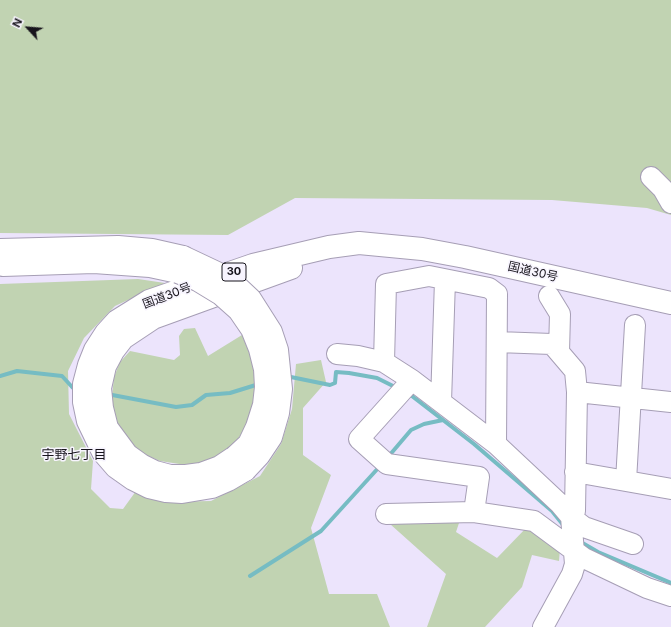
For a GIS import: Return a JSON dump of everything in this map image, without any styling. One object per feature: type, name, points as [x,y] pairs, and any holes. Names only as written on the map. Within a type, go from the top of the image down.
[{"type":"highway","name":"国道30号","points":[[0,250],[118,247],[152,250],[181,265],[198,280],[221,294],[239,310],[252,329],[260,349],[265,369],[266,387],[264,405],[257,427],[240,464],[220,466],[201,474],[170,476],[155,472],[127,455],[115,441],[93,405],[100,388],[105,366],[104,350],[123,338],[136,327],[172,310],[301,265],[343,255],[394,247],[465,257],[671,303]]},
{"type":"highway","name":"国道30号","points":[[0,265],[94,262],[150,266],[181,265]]},
{"type":"street","points":[[651,177],[663,189],[671,203]]},
{"type":"street","points":[[384,362],[386,284],[429,276],[489,288],[497,294],[496,444]]},
{"type":"street","points":[[441,402],[445,280]]},
{"type":"street","points":[[549,296],[560,314],[559,352]]},
{"type":"street","points":[[626,481],[635,325]]},
{"type":"street","points":[[497,342],[552,344],[575,371],[577,392],[575,511],[573,534],[575,564],[572,574],[543,627]]},
{"type":"street","points":[[337,354],[358,356],[384,362],[406,387],[441,402],[496,444],[560,504],[573,534]]},
{"type":"street","points":[[406,387],[359,439],[385,462],[479,477],[474,512]]},
{"type":"street","points":[[577,392],[671,402]]},
{"type":"street","points":[[575,472],[671,489]]},
{"type":"street","points":[[386,514],[474,512],[534,522],[573,534],[647,588],[671,596]]},
{"type":"street","points":[[573,534],[584,527],[632,544]]},
{"type":"green space","points":[[0,0],[671,0],[671,215],[647,208],[552,200],[295,198],[228,235],[0,233]]},
{"type":"green space","points":[[138,279],[165,283],[115,306],[84,338],[68,371],[69,414],[93,461],[91,489],[110,508],[123,509],[136,491],[163,502],[211,501],[260,476],[281,444],[292,409],[296,364],[321,360],[326,382],[303,408],[303,455],[331,475],[311,528],[329,594],[377,594],[390,627],[0,627],[0,284]]},
{"type":"green space","points":[[195,328],[208,356],[242,335],[250,355],[254,373],[254,399],[248,422],[237,441],[220,455],[202,463],[186,465],[160,461],[137,451],[118,426],[111,406],[114,377],[120,362],[130,351],[174,360],[180,355],[179,336],[184,329]]},
{"type":"green space","points":[[412,517],[460,520],[456,532],[497,558],[528,526],[560,548],[559,561],[532,555],[522,587],[485,627],[427,627],[446,574],[390,524]]},
{"type":"waterway","points":[[0,376],[17,371],[62,376],[73,388],[77,389]]},
{"type":"waterway","points":[[286,376],[330,385],[335,383],[336,372],[349,373],[377,378],[397,388]]},
{"type":"waterway","points":[[107,394],[176,407],[192,405],[206,395],[230,393],[259,384]]},
{"type":"waterway","points":[[408,393],[474,444],[552,511],[564,526]]},
{"type":"waterway","points":[[388,457],[411,430],[424,424],[443,420]]},
{"type":"waterway","points":[[250,576],[321,531],[381,465]]},
{"type":"waterway","points":[[579,541],[598,552],[671,583]]},
{"type":"district","name":"宇野七丁目","points":[[74,455]]}]
